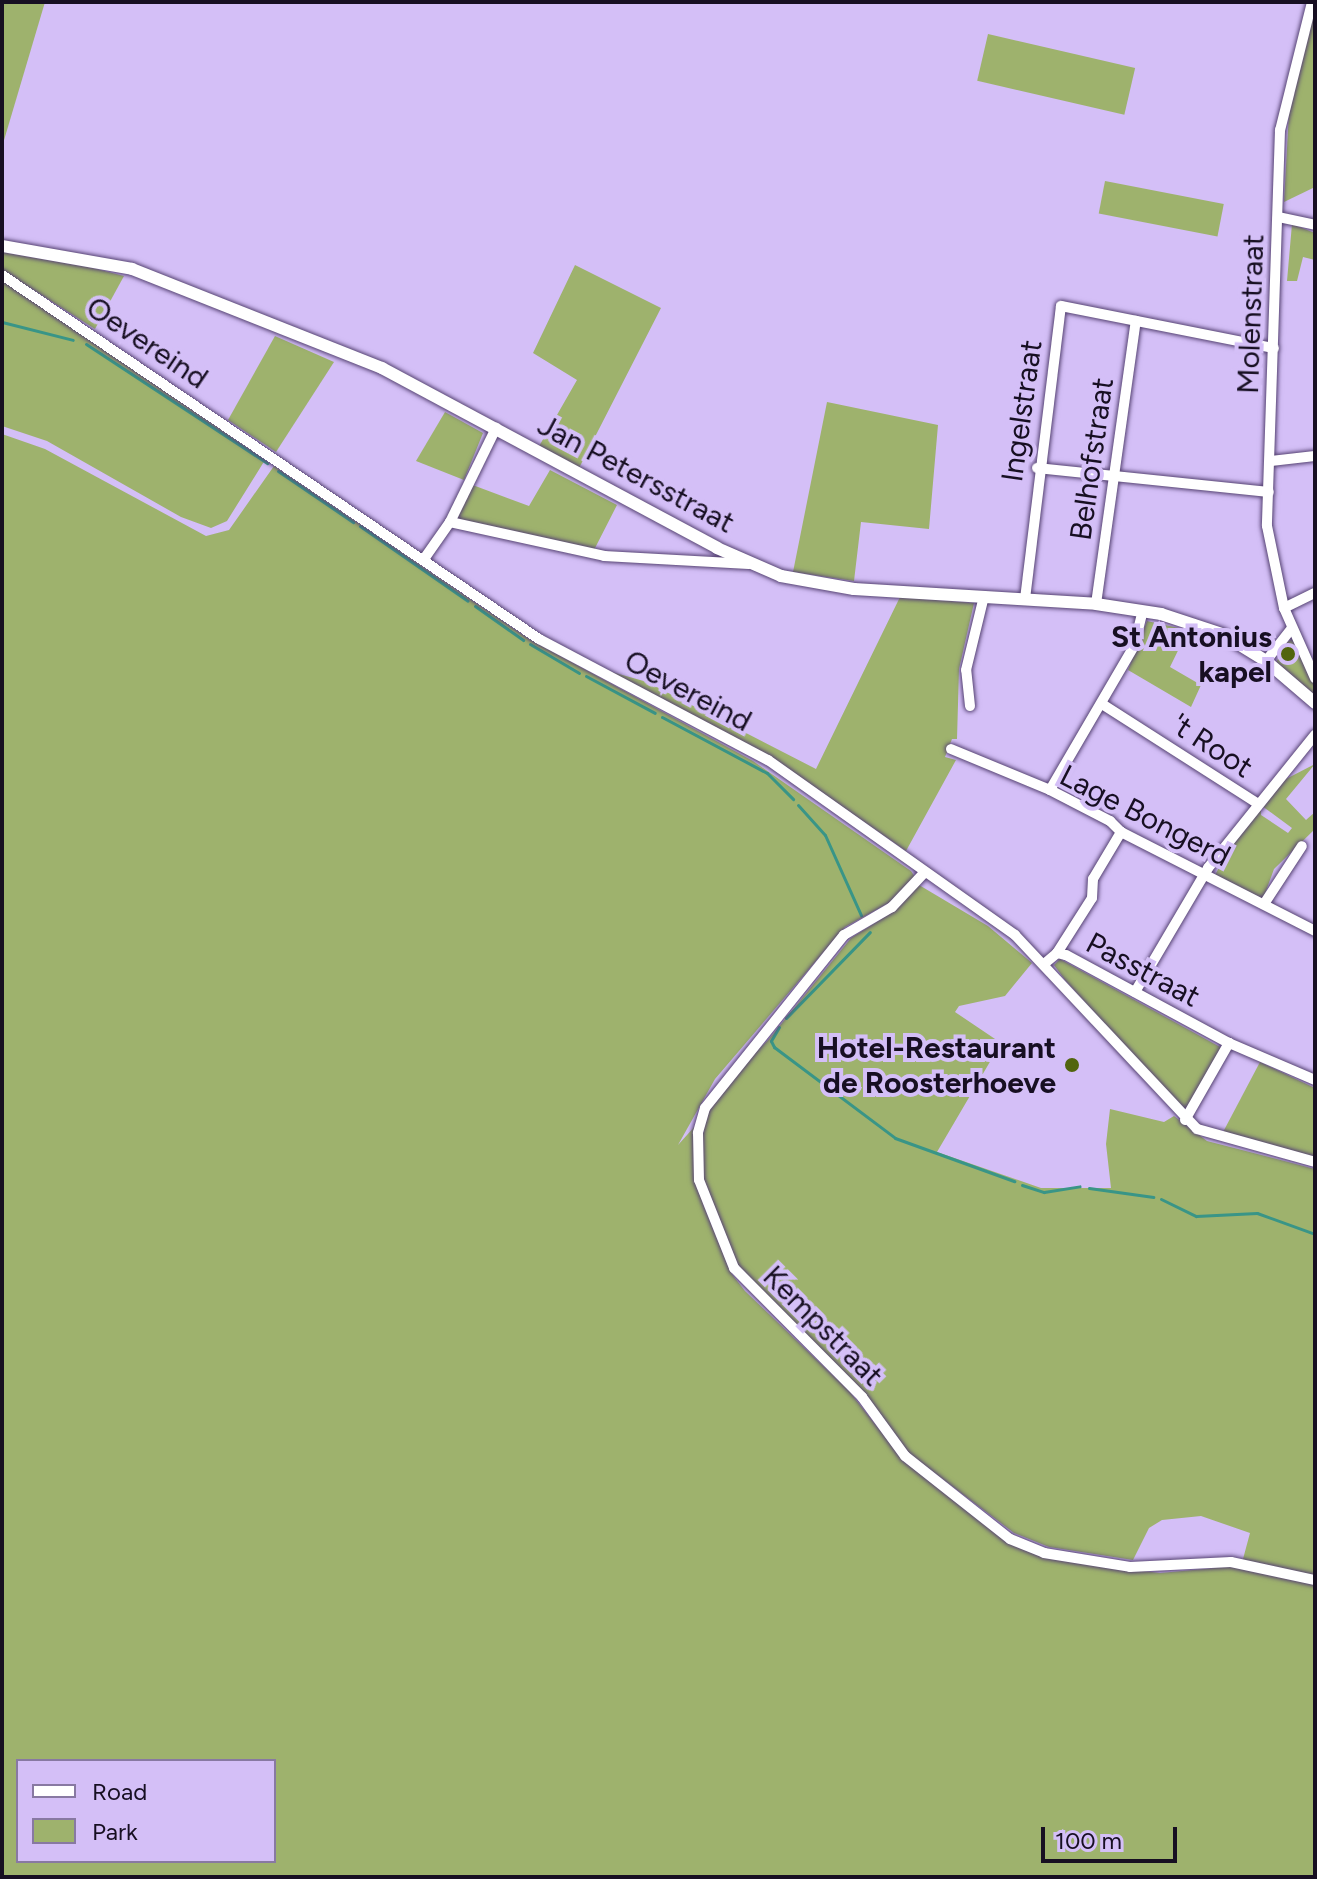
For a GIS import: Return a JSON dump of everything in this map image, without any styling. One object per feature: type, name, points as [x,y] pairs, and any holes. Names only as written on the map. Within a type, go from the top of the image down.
[{"type":"street","name":"Molenstraat","points":[[1312,2],[1280,130],[1269,492],[1271,561],[1284,608],[1315,678]]},
{"type":"street","points":[[1303,31],[1315,28]]},
{"type":"street","points":[[1278,217],[1315,225]]},
{"type":"street","name":"Jan Petersstraat","points":[[2,246],[132,269],[382,368],[751,564],[814,584],[1096,604],[1196,623],[1266,661],[1315,703]]},
{"type":"street","name":"Oevereind","points":[[2,275],[539,639],[768,760],[924,873]]},
{"type":"street","name":"Ingelstraat","points":[[1025,599],[1037,468],[1061,306],[1136,321]]},
{"type":"street","points":[[1136,321],[1274,348]]},
{"type":"street","name":"Belhofstraat","points":[[1096,604],[1136,321]]},
{"type":"street","points":[[424,559],[450,522],[496,428]]},
{"type":"street","points":[[1271,461],[1315,456]]},
{"type":"street","points":[[1037,468],[1269,492]]},
{"type":"street","points":[[450,522],[604,556],[751,564]]},
{"type":"street","points":[[1284,608],[1315,593]]},
{"type":"street","points":[[970,706],[966,670],[984,596]]},
{"type":"street","points":[[1050,790],[1134,646],[1143,611]]},
{"type":"street","points":[[1266,661],[1292,628]]},
{"type":"street","name":"'t Root","points":[[1102,704],[1257,803]]},
{"type":"street","points":[[1135,992],[1204,874],[1257,803],[1315,735]]},
{"type":"street","name":"Lage Bongerd","points":[[951,749],[1050,790],[1110,821],[1121,832],[1315,931]]},
{"type":"street","points":[[1057,953],[1092,898],[1093,879],[1121,832]]},
{"type":"street","points":[[1264,904],[1302,846]]},
{"type":"street","name":"Passtraat","points":[[924,873],[1015,935],[1044,964],[1057,953],[1229,1043],[1315,1080]]},
{"type":"street","name":"Kempstraat","points":[[924,873],[892,907],[844,935],[705,1108],[698,1133],[699,1180],[734,1268],[862,1397],[905,1456],[1010,1539],[1044,1553],[1130,1567],[1231,1562],[1315,1580]]},
{"type":"street","points":[[1044,964],[1185,1120],[1221,1140],[1315,1162]]},
{"type":"street","points":[[1185,1120],[1229,1043]]},
{"type":"green space","points":[[2,2],[45,2],[2,147]]},
{"type":"green space","points":[[1315,3],[1315,187],[1284,202],[1290,94]]},
{"type":"green space","points":[[988,34],[1135,68],[1124,115],[977,81]]},
{"type":"green space","points":[[1105,181],[1224,204],[1217,236],[1099,213]]},
{"type":"green space","points":[[1292,224],[1315,233],[1315,260],[1303,257],[1297,281],[1287,281]]},
{"type":"green space","points":[[2,252],[124,276],[95,329],[2,270]]},
{"type":"green space","points":[[575,265],[661,308],[578,470],[538,448],[577,380],[533,353]]},
{"type":"green space","points":[[2,280],[265,460],[227,521],[211,528],[181,517],[47,441],[2,426]]},
{"type":"green space","points":[[275,336],[334,362],[276,452],[228,420]]},
{"type":"green space","points":[[827,402],[938,425],[929,529],[861,522],[854,581],[793,572]]},
{"type":"green space","points":[[445,412],[483,433],[464,480],[416,461]]},
{"type":"green space","points":[[2,434],[45,449],[206,536],[229,530],[274,466],[529,639],[753,761],[911,871],[915,877],[894,900],[845,927],[715,1079],[678,1145],[696,1125],[703,1204],[731,1273],[745,1291],[849,1391],[904,1461],[1000,1537],[1064,1561],[1160,1573],[1215,1568],[1243,1559],[1250,1533],[1201,1516],[1162,1520],[1149,1528],[1133,1560],[1049,1547],[1014,1533],[903,1449],[866,1399],[736,1267],[705,1189],[700,1155],[706,1114],[730,1078],[769,1039],[851,938],[891,913],[919,885],[988,926],[1032,963],[1005,996],[959,1006],[955,1012],[1001,1043],[937,1152],[1041,1188],[1111,1188],[1106,1144],[1110,1109],[1164,1122],[1174,1116],[1207,1141],[1315,1169],[1315,1877],[2,1877]]},
{"type":"green space","points":[[550,470],[617,505],[593,552],[453,519],[470,484],[529,506]]},
{"type":"green space","points":[[900,597],[974,603],[959,669],[957,739],[952,739],[945,757],[956,760],[906,851],[766,754],[605,670],[647,682],[816,769]]},
{"type":"green space","points":[[1147,621],[1188,630],[1170,667],[1201,685],[1191,707],[1128,670]]},
{"type":"green space","points":[[1292,639],[1315,684],[1315,695],[1276,662],[1283,652],[1288,658],[1292,655],[1285,644]]},
{"type":"green space","points":[[1315,764],[1286,799],[1306,820],[1315,812],[1315,829],[1274,869],[1263,899],[1215,875],[1236,836],[1261,809],[1261,815],[1288,833],[1292,828],[1262,806],[1284,780]]},
{"type":"green space","points":[[1060,959],[1222,1048],[1187,1108],[1182,1109],[1065,980],[1054,965]]},
{"type":"green space","points":[[1260,1062],[1315,1088],[1315,1157],[1222,1134]]},
{"type":"waterway","points":[[2,322],[73,340]]},
{"type":"waterway","points":[[86,344],[267,463]]},
{"type":"waterway","points":[[278,471],[353,522]]},
{"type":"waterway","points":[[360,526],[468,601]]},
{"type":"waterway","points":[[475,606],[523,640]]},
{"type":"waterway","points":[[530,644],[579,673]]},
{"type":"waterway","points":[[586,676],[655,713]]},
{"type":"waterway","points":[[662,717],[767,773],[793,799]]},
{"type":"waterway","points":[[798,805],[825,835],[861,915]]},
{"type":"waterway","points":[[786,1018],[870,932]]},
{"type":"waterway","points":[[779,1027],[771,1041],[774,1047],[895,1138],[1014,1181]]},
{"type":"waterway","points":[[1022,1185],[1044,1192],[1080,1186]]},
{"type":"waterway","points":[[1089,1188],[1153,1197]]},
{"type":"waterway","points":[[1161,1199],[1196,1216],[1257,1213],[1315,1234]]},
{"type":"place","name":"St Antonius kapel","points":[[1288,654]]},
{"type":"place","name":"Hotel-Restaurant de Roosterhoeve","points":[[1072,1065]]}]
